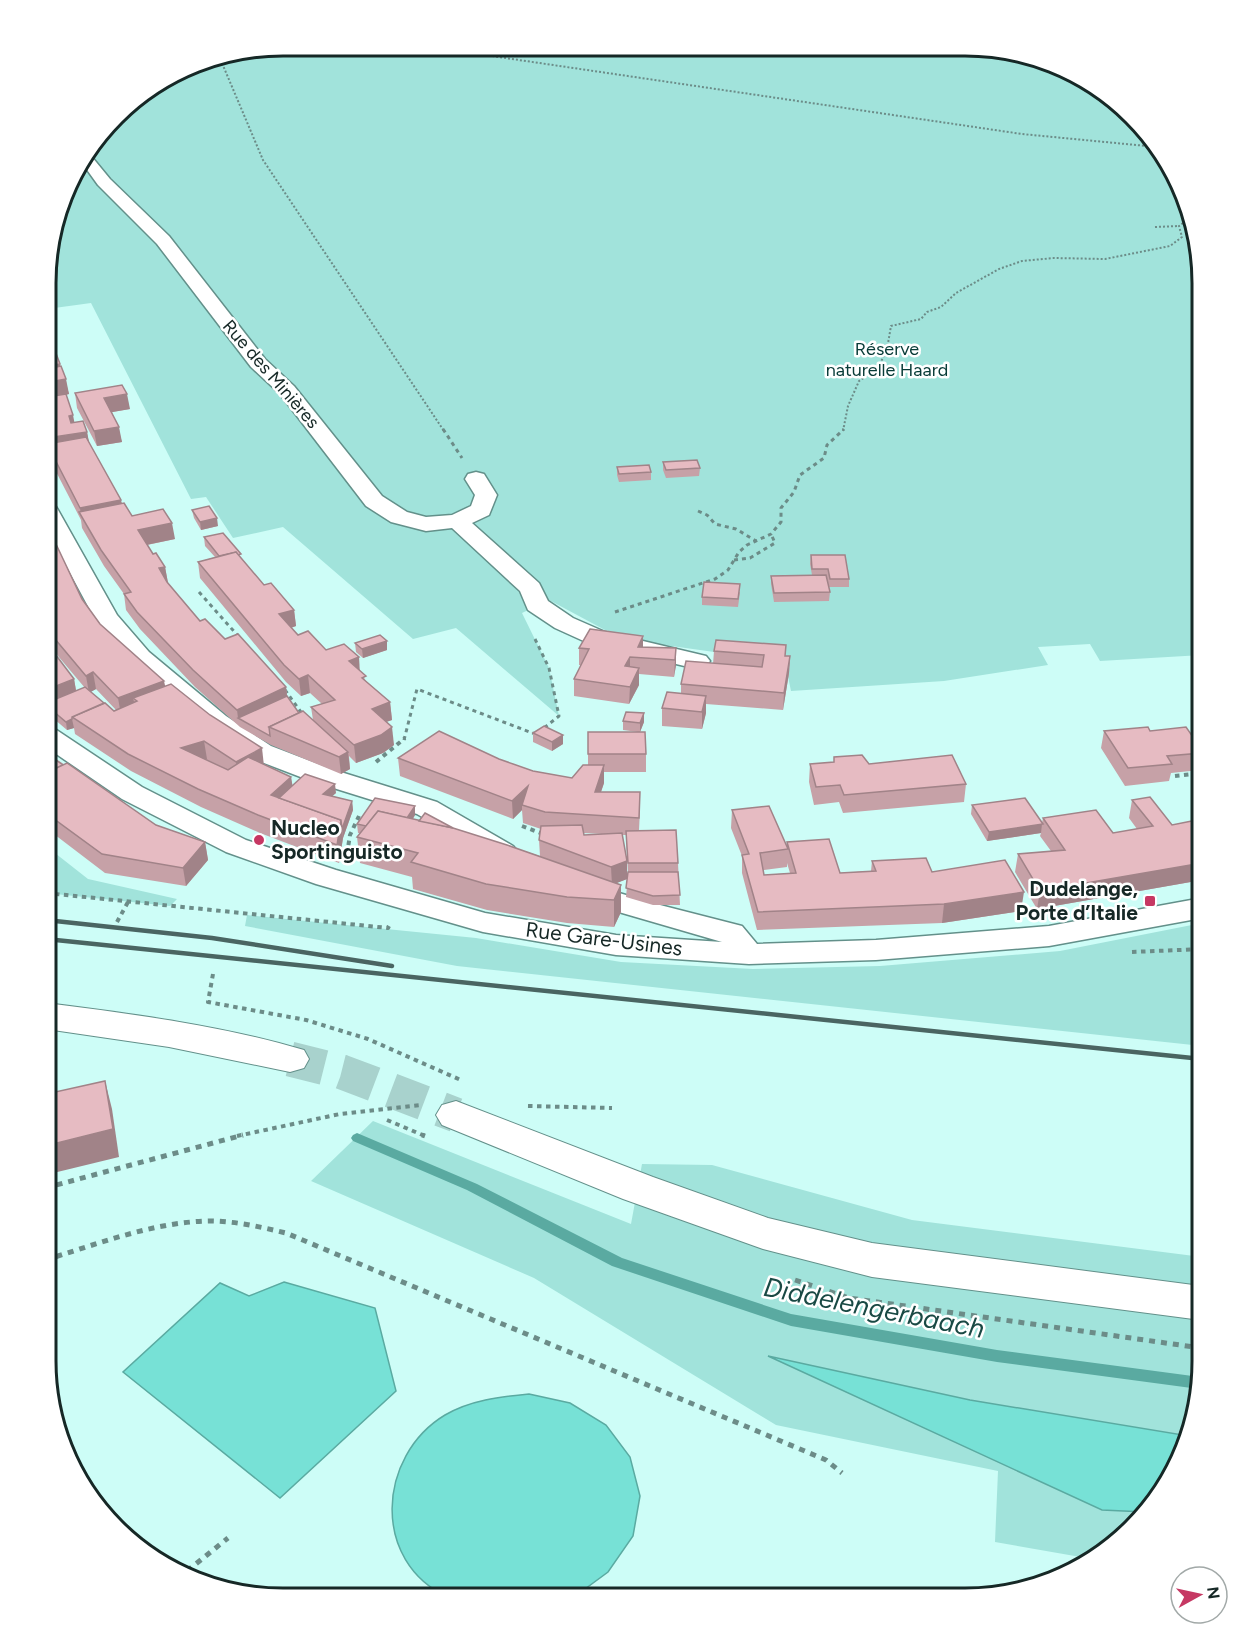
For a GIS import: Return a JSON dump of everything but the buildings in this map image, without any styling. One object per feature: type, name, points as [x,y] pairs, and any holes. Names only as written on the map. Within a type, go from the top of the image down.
[{"type":"main road","points":[[56,1017],[218,1041],[290,1059]]},
{"type":"main road","points":[[452,1101],[638,1188],[763,1233],[872,1260],[1192,1302]]},
{"type":"street","name":"Rue des Minières","points":[[90,163],[104,182],[163,240],[258,363],[287,390],[374,501],[399,517],[426,524],[457,521],[481,510],[486,495],[476,479]]},
{"type":"street","points":[[457,521],[531,588],[537,605],[564,623],[597,638],[697,661]]},
{"type":"street","points":[[56,526],[106,618],[140,657],[217,723],[261,752],[371,779],[427,808],[520,862]]},
{"type":"street","name":"Rue Gare-Usines","points":[[56,742],[143,799],[237,846],[326,877],[483,922],[616,945],[749,954],[876,950],[1049,936],[1192,910]]},
{"type":"street","points":[[559,881],[652,913],[731,933],[749,954]]},
{"type":"path","points":[[492,56],[1011,132],[1146,146]]},
{"type":"path","points":[[222,64],[263,160],[476,479]]},
{"type":"path","points":[[1155,227],[1179,226],[1184,223]]},
{"type":"path","points":[[606,615],[631,609],[715,579],[728,570],[747,545],[771,534],[781,522],[781,508],[794,492],[800,475],[824,458],[827,445],[844,430],[848,406],[859,381],[878,368],[881,357],[887,350],[887,339],[891,326],[921,319],[927,312],[941,307],[956,293],[999,269],[1022,261],[1054,258],[1105,259],[1170,246],[1182,237],[1179,226]]},
{"type":"path","points":[[698,511],[707,515],[715,524],[736,530],[757,542]]},
{"type":"path","points":[[734,560],[750,558],[775,543],[771,534]]},
{"type":"path","points":[[199,592],[243,642]]},
{"type":"path","points":[[326,877],[346,859],[350,835],[371,779],[405,739],[417,689],[535,734],[559,716],[549,668]]},
{"type":"path","points":[[280,683],[304,718]]},
{"type":"path","points":[[1175,776],[1192,774]]},
{"type":"path","points":[[513,823],[545,835]]},
{"type":"path","points":[[56,894],[297,918]]},
{"type":"path","points":[[117,922],[128,902]]},
{"type":"path","points":[[213,974],[208,1002],[306,1020],[368,1039],[452,1101]]},
{"type":"path","points":[[56,1184],[92,1173],[260,1130],[340,1113],[452,1101]]},
{"type":"path","points":[[519,1104],[612,1108]]},
{"type":"path","points":[[56,1257],[161,1227],[208,1221],[255,1224],[319,1245],[826,1460],[842,1473]]},
{"type":"path","points":[[191,1568],[228,1538]]},
{"type":"green space","name":"Réserve naturelle Haard","points":[[268,56],[979,56],[1023,63],[1078,86],[1103,102],[1125,122],[1145,144],[1161,169],[1184,224],[1190,253],[1192,283],[1192,656],[1100,661],[1090,644],[1038,647],[1048,665],[944,681],[791,691],[785,662],[650,643],[605,630],[549,600],[522,613],[549,668],[559,716],[456,628],[413,639],[283,527],[233,538],[206,497],[191,499],[91,303],[56,308],[57,253],[63,224],[86,169],[102,144],[144,102],[182,79],[224,63]]},
{"type":"green space","points":[[56,854],[88,879],[177,899],[170,906],[56,894]]},
{"type":"green space","points":[[247,915],[476,938],[621,962],[753,969],[880,966],[1060,951],[1192,925],[1192,1045],[457,966],[245,926]]},
{"type":"green space","points":[[373,1121],[631,1224],[642,1164],[712,1165],[912,1220],[1192,1256],[1192,1360],[1190,1390],[1184,1419],[1179,1434],[970,1400],[771,1357],[1102,1510],[1134,1511],[1103,1541],[1079,1557],[995,1542],[998,1471],[776,1425],[534,1278],[311,1181]]},
{"type":"shaded area","points":[[284,1282],[375,1308],[396,1391],[280,1498],[123,1372],[220,1283],[249,1296]]},
{"type":"shaded area","points":[[768,1356],[970,1400],[1179,1434],[1161,1474],[1145,1499],[1134,1511],[1102,1510]]},
{"type":"shaded area","points":[[529,1394],[570,1403],[606,1425],[630,1457],[640,1496],[633,1536],[608,1572],[586,1588],[434,1588],[423,1581],[405,1560],[395,1535],[392,1508],[396,1481],[406,1456],[422,1433],[445,1415],[465,1406],[507,1396]]},
{"type":"waterway","name":"Diddelengerbaach","points":[[357,1138],[472,1187],[617,1262],[791,1320],[997,1356],[1191,1382]]},
{"type":"tunnel","points":[[290,1059],[342,1072],[456,1115]]},
{"type":"railway","points":[[56,921],[212,938],[392,966]]},
{"type":"railway","points":[[56,940],[1192,1058]]},
{"type":"place","name":"Nucleo Sportinguisto","points":[[259,840]]},
{"type":"place","name":"Dudelange, Porte d’Italie","points":[[1150,901]]}]
